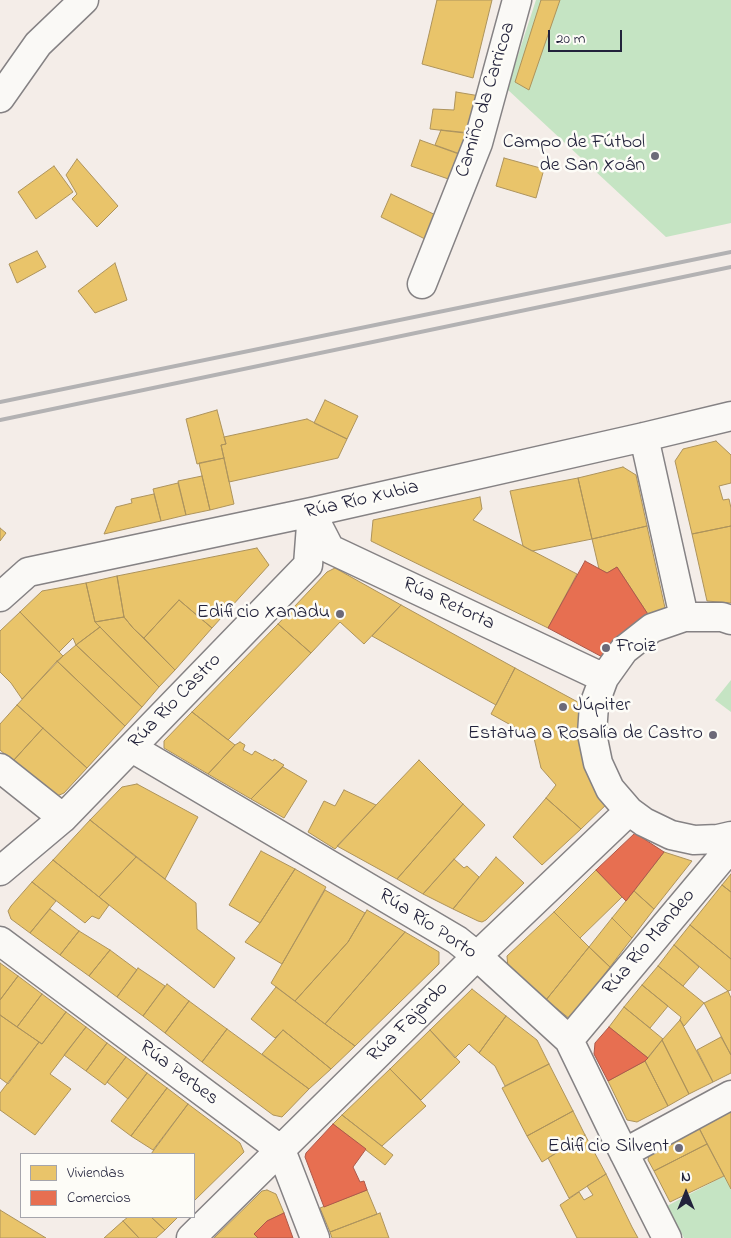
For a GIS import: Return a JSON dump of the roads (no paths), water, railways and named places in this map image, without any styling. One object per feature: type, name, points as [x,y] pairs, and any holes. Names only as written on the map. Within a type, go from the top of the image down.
[{"type":"street","points":[[0,98],[38,44],[84,0]]},
{"type":"street","name":"Camiño da Carricoa","points":[[422,284],[478,143],[517,0]]},
{"type":"street","name":"Rúa Río Xubia","points":[[0,597],[28,572],[312,512],[731,416]]},
{"type":"street","points":[[644,437],[684,617]]},
{"type":"street","name":"Rúa Retorta","points":[[312,512],[330,549],[604,678]]},
{"type":"street","name":"Rúa Río Castro","points":[[0,871],[63,818],[308,565],[312,512]]},
{"type":"street","points":[[731,620],[722,617],[684,617],[652,628],[624,650],[604,678],[594,705],[592,734],[598,763],[610,789],[629,811],[644,822],[671,835],[694,840],[718,839],[731,836]]},
{"type":"street","name":"Rúa Río Porto","points":[[132,748],[457,940],[569,1040],[667,1238]]},
{"type":"street","points":[[0,768],[63,818]]},
{"type":"street","name":"Rúa Fajardo","points":[[191,1238],[477,956],[629,811]]},
{"type":"street","name":"Rúa Río Mandeo","points":[[569,1040],[731,846]]},
{"type":"street","name":"Rúa Perbes","points":[[0,941],[281,1150]]},
{"type":"street","points":[[624,1153],[731,1095]]},
{"type":"street","points":[[281,1150],[315,1238]]},
{"type":"railway","points":[[0,402],[731,252]]},
{"type":"railway","points":[[0,420],[731,267]]},
{"type":"place","name":"Campo de Fútbol de San Xoán","points":[[655,156]]},
{"type":"place","name":"Edificio Xanadu","points":[[340,614]]},
{"type":"place","name":"Froiz","points":[[606,648]]},
{"type":"place","name":"Júpiter","points":[[563,707]]},
{"type":"place","name":"Estatua a Rosalía de Castro","points":[[713,735]]},
{"type":"place","name":"Edificio Silvent","points":[[679,1148]]}]
